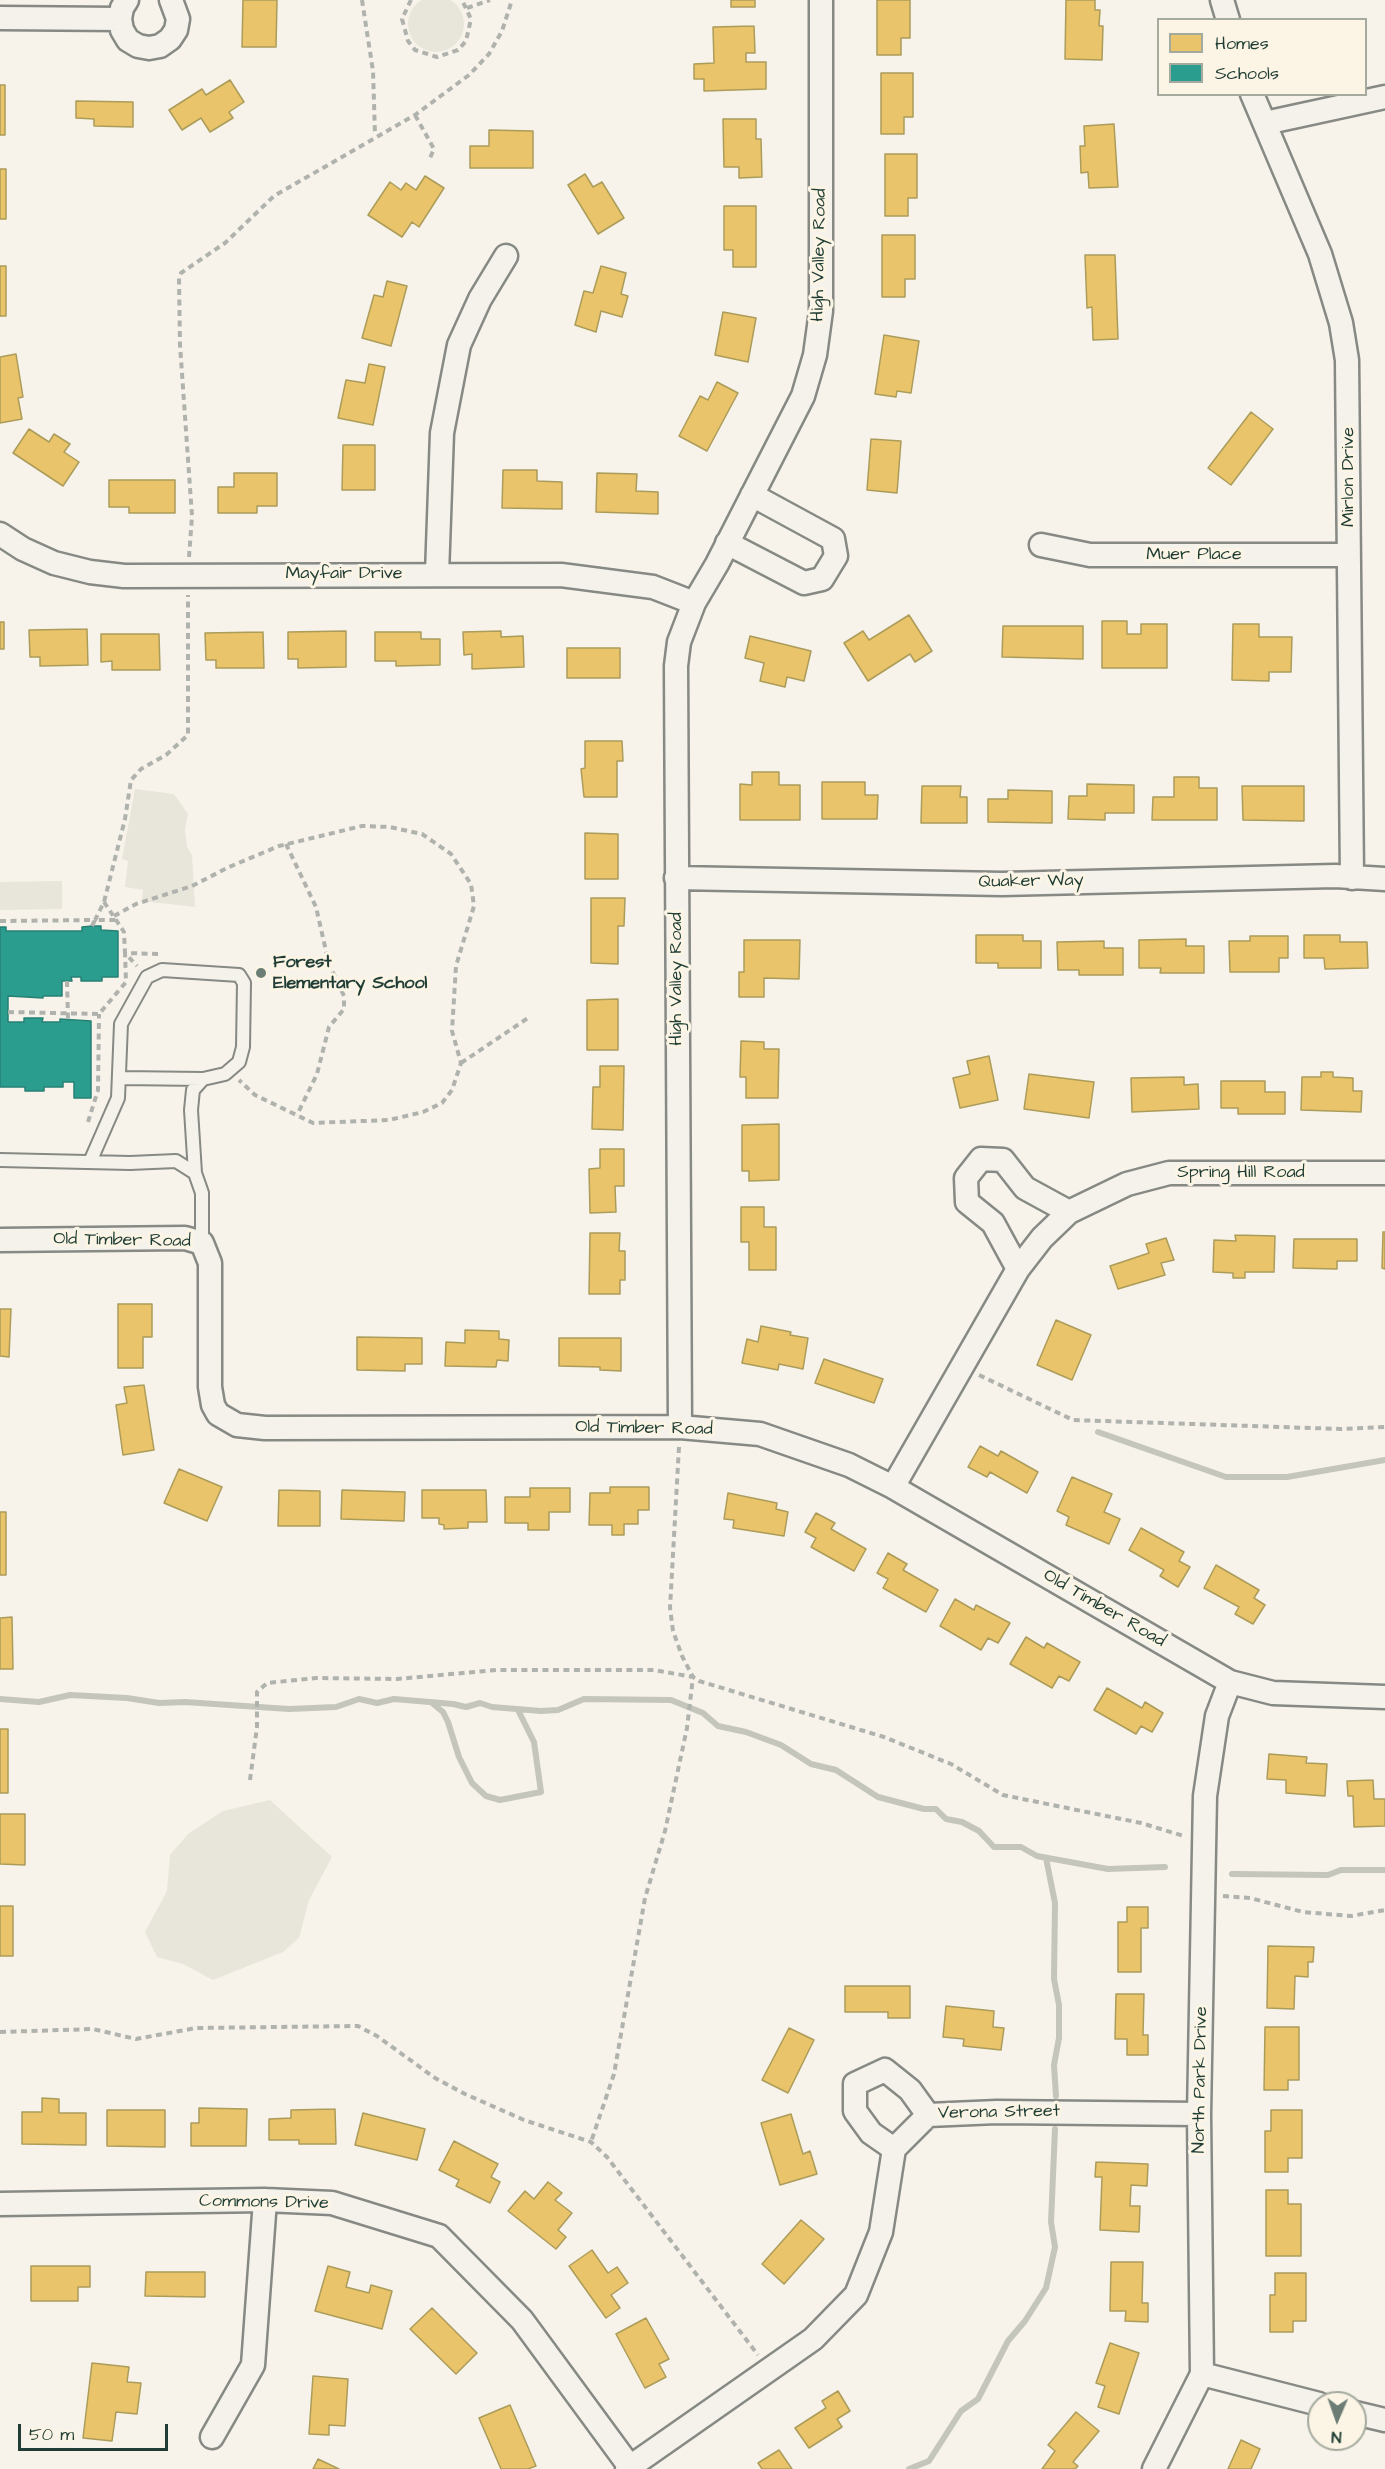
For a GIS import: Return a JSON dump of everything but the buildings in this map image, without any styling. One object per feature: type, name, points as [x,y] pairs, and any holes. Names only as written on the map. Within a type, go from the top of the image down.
[{"type":"street","points":[[0,18],[124,10],[128,40],[138,46],[149,48],[160,46],[170,39],[176,30],[178,19],[171,0]]},
{"type":"street","name":"High Valley Road","points":[[680,1427],[676,666],[679,642],[694,603],[728,543],[803,396],[810,376],[819,332],[821,0]]},
{"type":"street","points":[[1222,0],[1227,18]]},
{"type":"street","name":"Mirlon Drive","points":[[1253,96],[1320,254],[1341,322],[1349,399],[1348,555],[1352,878]]},
{"type":"street","points":[[1265,123],[1385,97]]},
{"type":"street","points":[[437,574],[442,433],[459,345],[480,299],[506,256]]},
{"type":"street","points":[[728,543],[804,583],[822,579],[836,556],[833,539],[752,495]]},
{"type":"street","name":"Mayfair Drive","points":[[0,534],[23,549],[54,563],[90,572],[124,576],[561,575],[653,587],[694,603]]},
{"type":"street","name":"Muer Place","points":[[1041,545],[1090,555],[1348,555]]},
{"type":"street","name":"Quaker Way","points":[[676,878],[1002,884],[1385,879]]},
{"type":"street","points":[[1018,1269],[993,1223],[967,1202],[966,1178],[981,1159],[1003,1160],[1025,1188],[1069,1212]]},
{"type":"street","name":"Spring Hill Road","points":[[893,1487],[965,1366],[1018,1269],[1042,1238],[1069,1212],[1127,1184],[1169,1173],[1385,1173]]},
{"type":"street","name":"Old Timber Road","points":[[0,1240],[185,1238],[202,1243],[210,1263],[210,1387],[213,1405],[218,1414],[237,1425],[265,1428],[680,1427],[760,1434],[849,1465],[893,1487],[1230,1682],[1273,1693],[1385,1697]]},
{"type":"street","name":"North Park Drive","points":[[1155,2469],[1202,2374],[1199,2114],[1205,1796],[1217,1716],[1230,1682]]},
{"type":"street","points":[[628,2468],[813,2339],[856,2295],[881,2232],[894,2150],[871,2133],[855,2111],[855,2084],[885,2070],[910,2090],[928,2115]]},
{"type":"street","name":"Verona Street","points":[[894,2150],[928,2115],[997,2112],[1199,2114]]},
{"type":"street","points":[[212,2437],[254,2365],[265,2200]]},
{"type":"street","name":"Commons Drive","points":[[0,2204],[265,2200],[332,2203],[439,2236],[522,2320],[628,2468]]},
{"type":"street","points":[[1202,2374],[1307,2401]]},
{"type":"street","points":[[1367,2416],[1385,2420]]},
{"type":"lane","points":[[90,1162],[118,1098],[121,1078],[121,1024],[147,976],[162,970],[239,975],[244,983],[243,1047],[239,1062],[230,1071],[203,1079],[121,1078]]},
{"type":"lane","points":[[202,1243],[202,1193],[195,1173],[192,1094],[203,1079]]},
{"type":"lane","points":[[0,1160],[176,1161],[195,1173]]},
{"type":"path","points":[[362,0],[373,71],[375,135]]},
{"type":"path","points":[[411,0],[402,19],[408,41],[415,50],[437,57],[458,50],[466,41],[471,19],[462,0]]},
{"type":"path","points":[[467,8],[490,0]]},
{"type":"path","points":[[92,927],[104,902],[125,819],[131,780],[141,769],[166,755],[188,735],[189,575],[192,516],[180,345],[179,278],[185,268],[225,243],[274,196],[375,135],[415,114],[469,75],[489,54],[502,31],[513,0]]},
{"type":"path","points":[[415,114],[434,149],[430,158]]},
{"type":"path","points":[[114,916],[136,904],[192,886],[230,867],[286,844],[362,826],[390,827],[422,834],[451,854],[471,884],[474,906],[456,966],[452,1031],[460,1063],[452,1090],[442,1103],[423,1112],[389,1120],[313,1123],[255,1095],[230,1071]]},
{"type":"path","points":[[286,844],[316,907],[329,964],[344,996],[344,1009],[329,1027],[317,1074],[297,1115]]},
{"type":"path","points":[[104,902],[124,932],[125,953],[147,976]]},
{"type":"path","points":[[0,921],[118,920]]},
{"type":"path","points":[[67,981],[68,1019]]},
{"type":"path","points":[[85,1132],[98,1090],[99,1014]]},
{"type":"path","points":[[460,1063],[528,1018]]},
{"type":"path","points":[[965,1366],[1073,1420],[1341,1429],[1385,1427]]},
{"type":"path","points":[[591,2142],[614,2074],[645,1898],[665,1831],[692,1700],[693,1677],[679,1648],[670,1608],[680,1427]]},
{"type":"path","points":[[250,1780],[257,1727],[257,1692],[267,1683],[316,1678],[397,1679],[496,1670],[654,1670],[693,1677],[708,1685],[884,1737],[951,1764],[1003,1795],[1141,1823],[1192,1838],[1203,1864]]},
{"type":"path","points":[[1219,1896],[1250,1898],[1302,1912],[1341,1915],[1385,1910]]},
{"type":"path","points":[[0,2032],[93,2029],[136,2039],[196,2028],[358,2026],[377,2036],[435,2078],[465,2094],[524,2120],[591,2142],[607,2157],[770,2370]]},
{"type":"shaded area","points":[[424,-1],[448,-1],[456,4],[463,19],[462,35],[456,44],[447,50],[436,52],[425,50],[416,44],[410,35],[408,24],[410,13],[416,4]]},
{"type":"shaded area","points":[[135,789],[174,794],[188,814],[185,829],[187,847],[192,855],[195,907],[142,901],[143,890],[125,887],[128,861],[122,859]]},
{"type":"shaded area","points":[[62,881],[62,909],[0,910],[0,882]]},
{"type":"shaded area","points":[[270,1800],[332,1857],[309,1900],[299,1938],[283,1952],[213,1980],[183,1964],[157,1957],[145,1932],[167,1891],[170,1855],[188,1834],[223,1811]]},
{"type":"waterway","points":[[1098,1432],[1226,1477],[1287,1477],[1385,1460]]},
{"type":"waterway","points":[[0,1699],[39,1702],[70,1695],[127,1698],[159,1703],[185,1702],[289,1709],[336,1707],[359,1699],[377,1703],[394,1699],[466,1707],[480,1703],[492,1707],[541,1711],[558,1710],[584,1699],[671,1700],[703,1713],[718,1726],[746,1732],[781,1745],[811,1764],[836,1770],[878,1797],[924,1809],[936,1809],[946,1819],[962,1822],[979,1831],[994,1847],[1021,1847],[1037,1856],[1108,1869],[1165,1867]]},
{"type":"waterway","points":[[432,1703],[443,1712],[459,1757],[472,1783],[486,1796],[500,1800],[541,1792],[534,1742],[518,1710]]},
{"type":"waterway","points":[[1046,1858],[1055,1903],[1054,1979],[1059,2005],[1059,2038],[1054,2065],[1056,2096]]},
{"type":"waterway","points":[[1232,1874],[1328,1875],[1341,1870],[1385,1870]]},
{"type":"waterway","points":[[909,2469],[929,2461],[961,2411],[978,2399],[1008,2341],[1025,2321],[1046,2288],[1055,2247],[1051,2222],[1055,2129]]},
{"type":"place","name":"Forest Elementary School","points":[[261,973]]}]
